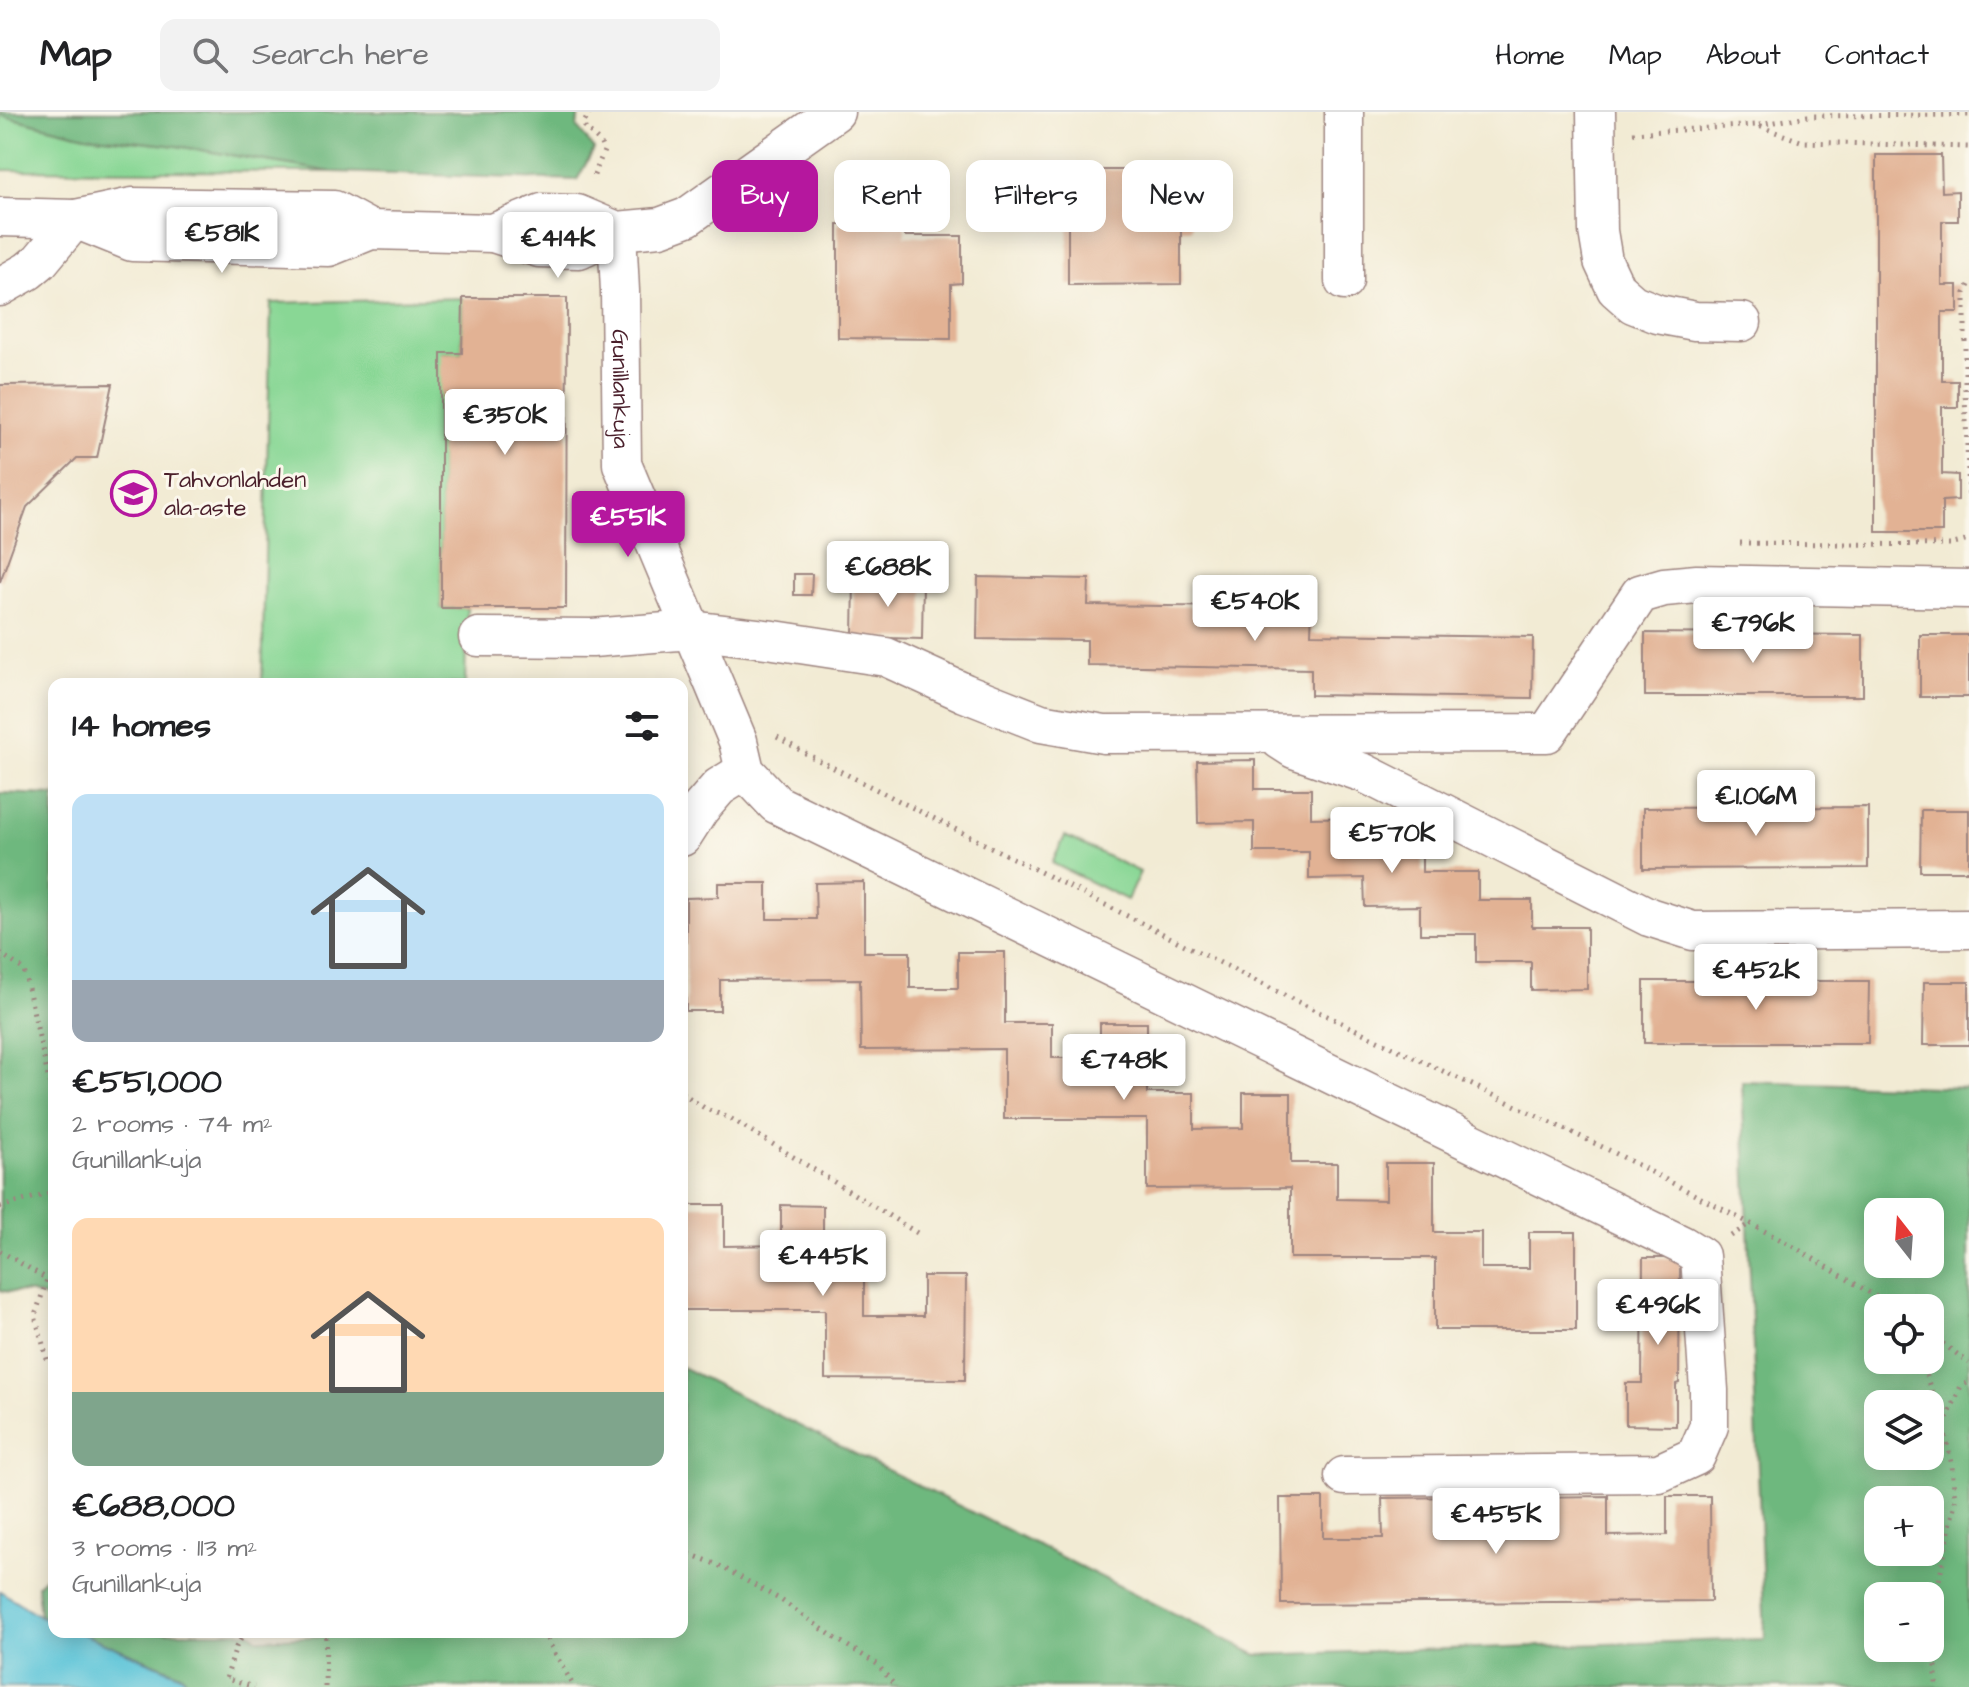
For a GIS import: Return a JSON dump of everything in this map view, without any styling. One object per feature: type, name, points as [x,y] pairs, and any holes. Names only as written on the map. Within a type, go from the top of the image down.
[{"type":"street","points":[[0,217],[75,219],[132,242],[329,247],[371,230],[493,233],[542,213],[577,214],[617,231],[660,227],[687,217],[835,112]]},
{"type":"street","points":[[1344,112],[1344,281]]},
{"type":"street","points":[[1597,124],[1598,231],[1603,261],[1616,289],[1633,304],[1658,314],[1695,321],[1742,322]]},
{"type":"street","points":[[0,287],[40,261],[75,219]]},
{"type":"street","name":"Gunillankuja","points":[[617,231],[622,464],[741,750],[745,771]]},
{"type":"street","points":[[478,637],[592,638],[691,630],[886,657],[1041,723],[1104,734],[1547,733],[1640,594],[1664,587],[1697,584],[1969,589]]},
{"type":"street","points":[[1271,734],[1294,749],[1364,773],[1649,917],[1693,931],[1969,929]]},
{"type":"street","points":[[688,828],[719,787],[745,771],[776,804],[1700,1256],[1709,1426],[1696,1456],[1659,1473],[1344,1476]]},
{"type":"path","points":[[590,112],[584,123],[585,128],[600,142],[604,151],[591,182]]},
{"type":"path","points":[[1597,124],[1756,125],[1808,116],[1969,115]]},
{"type":"path","points":[[1756,125],[1803,142],[1969,147]]},
{"type":"path","points":[[1969,285],[1965,293],[1969,498]]},
{"type":"path","points":[[1740,543],[1950,545],[1969,540]]},
{"type":"path","points":[[779,739],[1302,1004],[1613,1152],[1789,1244],[1872,1294]]},
{"type":"path","points":[[0,953],[24,970],[48,1076]]},
{"type":"path","points":[[688,1097],[706,1109],[730,1118],[922,1236]]},
{"type":"path","points":[[0,1207],[48,1194]]},
{"type":"path","points":[[0,1251],[48,1279]]},
{"type":"path","points":[[48,1288],[35,1316],[48,1362]]},
{"type":"path","points":[[1944,1344],[1969,1363]]},
{"type":"path","points":[[1944,1424],[1961,1386],[1969,1382]]},
{"type":"path","points":[[1936,1687],[1936,1596],[1955,1502],[1952,1465],[1944,1430]]},
{"type":"path","points":[[688,1553],[718,1565],[781,1600],[877,1664],[896,1687]]},
{"type":"path","points":[[241,1638],[226,1679],[254,1687]]},
{"type":"path","points":[[325,1687],[326,1638]]},
{"type":"path","points":[[546,1638],[574,1687]]},
{"type":"green space","points":[[0,112],[579,112],[577,127],[594,149],[577,180],[332,172],[177,146],[86,136],[0,115]]},
{"type":"green space","points":[[0,115],[86,136],[177,146],[332,172],[0,170]]},
{"type":"green space","points":[[463,298],[462,353],[442,353],[441,608],[467,608],[465,678],[262,678],[271,303]]},
{"type":"green space","points":[[0,793],[48,795],[48,1299],[32,1293],[0,1291]]},
{"type":"green space","points":[[1065,836],[1140,872],[1127,900],[1052,863]]},
{"type":"green space","points":[[1742,1081],[1969,1088],[1969,1687],[192,1687],[181,1674],[93,1638],[688,1638],[688,1370],[1257,1655],[1765,1639]]},
{"type":"green space","points":[[48,1575],[48,1619],[40,1616],[37,1585]]},
{"type":"water","points":[[0,1591],[48,1619],[48,1638],[92,1638],[181,1675],[192,1687],[0,1687]]},
{"type":"building","points":[[1876,155],[1941,155],[1942,192],[1958,191],[1958,221],[1942,221],[1942,285],[1958,285],[1958,312],[1942,312],[1942,381],[1958,381],[1958,407],[1942,407],[1942,474],[1958,475],[1958,500],[1942,501],[1942,532],[1876,532]]},
{"type":"building","points":[[1106,170],[1122,170],[1122,232],[1181,232],[1181,284],[1068,285],[1068,232],[1106,232]]},
{"type":"building","points":[[838,232],[962,236],[962,283],[951,284],[951,339],[838,338]]},
{"type":"building","points":[[463,298],[567,298],[566,608],[441,608],[441,353],[462,353]]},
{"type":"building","points":[[113,384],[97,458],[77,458],[27,507],[0,582],[0,385]]},
{"type":"building","points":[[794,574],[812,574],[811,595],[794,595]]},
{"type":"building","points":[[978,577],[1089,579],[1088,605],[1312,608],[1311,634],[1533,637],[1532,698],[1311,695],[1311,669],[1087,665],[1087,640],[977,639]]},
{"type":"building","points":[[854,579],[923,581],[922,639],[853,637]]},
{"type":"building","points":[[1645,633],[1863,635],[1863,696],[1645,696]]},
{"type":"building","points":[[1920,635],[1969,635],[1969,697],[1920,697]]},
{"type":"building","points":[[1255,760],[1255,789],[1311,789],[1311,818],[1367,817],[1367,845],[1422,845],[1422,872],[1478,872],[1478,900],[1532,900],[1532,927],[1587,927],[1587,989],[1531,990],[1531,962],[1476,962],[1476,934],[1420,934],[1420,906],[1365,907],[1364,878],[1309,879],[1309,852],[1254,852],[1254,822],[1198,823],[1197,761]]},
{"type":"building","points":[[1868,807],[1868,868],[1643,869],[1643,808]]},
{"type":"building","points":[[1921,810],[1969,810],[1969,871],[1920,871]]},
{"type":"building","points":[[864,882],[864,952],[910,952],[910,988],[958,988],[958,952],[1005,952],[1005,1023],[1052,1023],[1052,1058],[1100,1058],[1100,1023],[1147,1023],[1147,1093],[1194,1093],[1194,1129],[1243,1128],[1243,1093],[1291,1093],[1291,1163],[1337,1163],[1337,1199],[1386,1200],[1386,1163],[1434,1163],[1434,1232],[1481,1232],[1481,1268],[1529,1268],[1529,1232],[1576,1232],[1576,1330],[1435,1330],[1435,1258],[1290,1258],[1290,1188],[1147,1189],[1147,1119],[1004,1119],[1004,1049],[861,1050],[860,979],[720,980],[720,1011],[688,1011],[688,898],[718,897],[718,883],[767,883],[767,919],[816,919],[815,883]]},
{"type":"building","points":[[1644,981],[1869,981],[1868,1043],[1644,1043]]},
{"type":"building","points":[[1924,982],[1969,982],[1969,1045],[1923,1045]]},
{"type":"building","points":[[688,1205],[724,1205],[724,1246],[781,1245],[781,1205],[823,1206],[823,1275],[864,1275],[864,1316],[923,1316],[923,1276],[966,1276],[965,1380],[825,1379],[825,1310],[688,1310]]},
{"type":"building","points":[[1643,1258],[1680,1258],[1676,1426],[1626,1425],[1626,1383],[1642,1383]]},
{"type":"building","points":[[1608,1496],[1608,1536],[1667,1535],[1667,1496],[1710,1496],[1711,1601],[1281,1604],[1280,1498],[1323,1498],[1323,1538],[1383,1538],[1382,1498],[1466,1497],[1467,1537],[1525,1537],[1524,1497]]},
{"type":"place","name":"Tahvonlahden ala-aste","points":[[133,493]]}]
